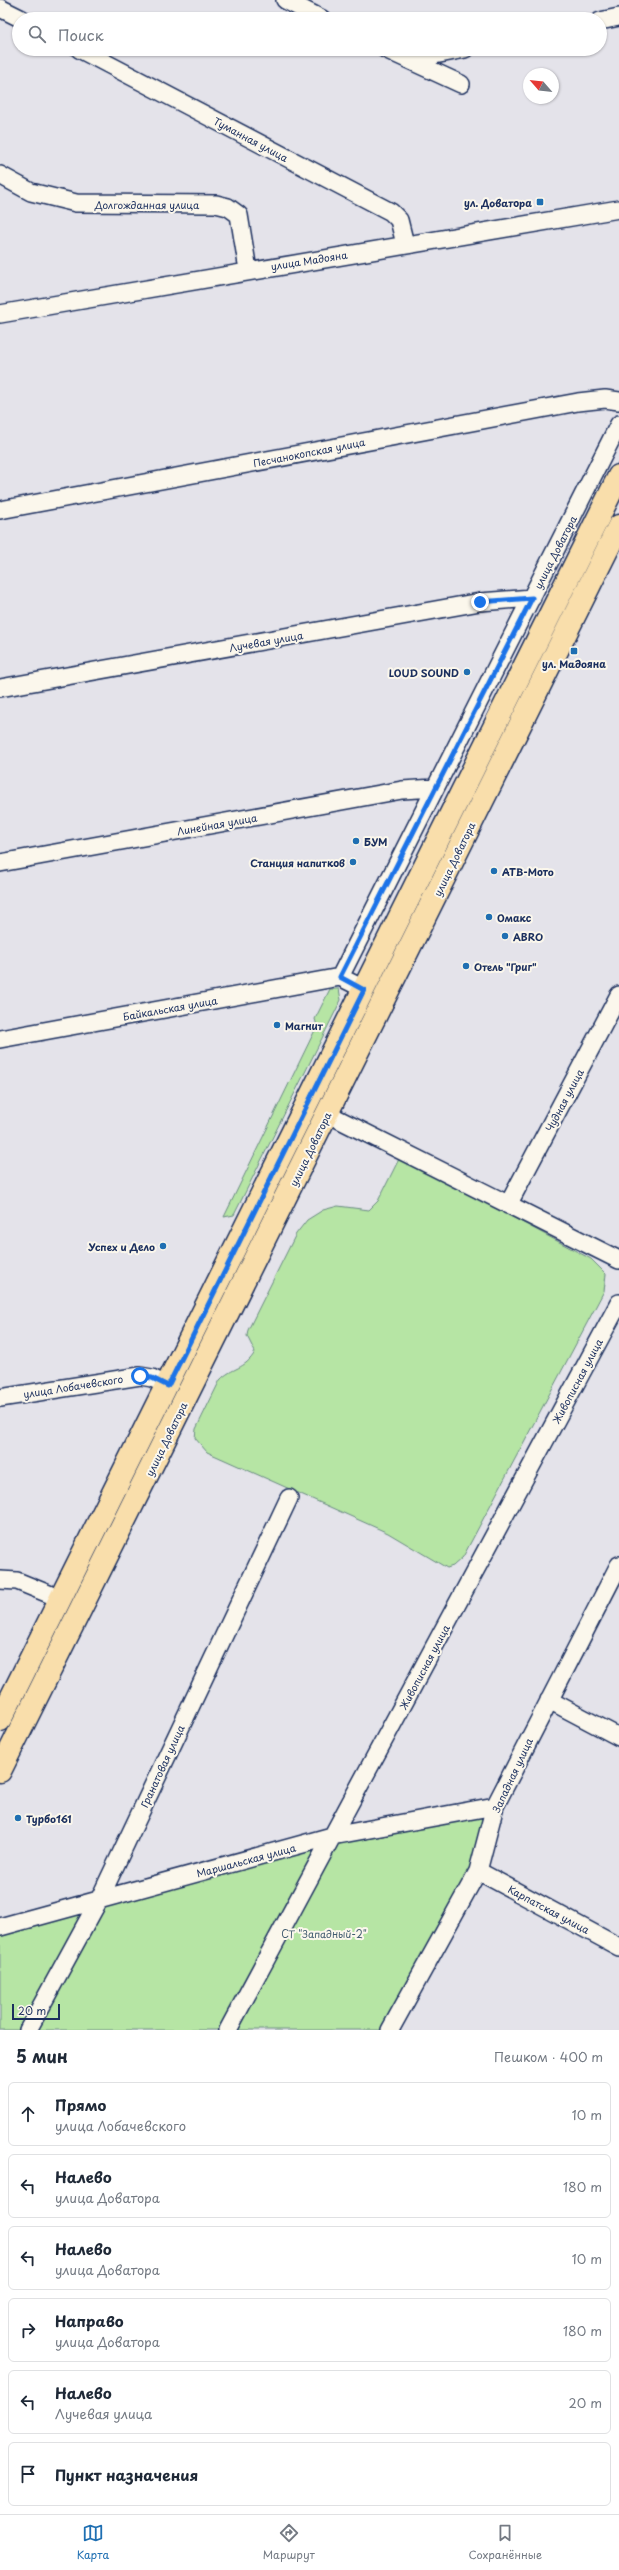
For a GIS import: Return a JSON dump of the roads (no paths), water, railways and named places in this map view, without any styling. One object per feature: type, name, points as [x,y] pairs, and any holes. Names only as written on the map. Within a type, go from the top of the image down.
[{"type":"main road","points":[[0,1720],[168,1386],[619,476]]},
{"type":"main road","name":"улица Доватора","points":[[0,1771],[328,1114],[619,526]]},
{"type":"street","points":[[285,0],[308,12]]},
{"type":"street","points":[[0,8],[12,14]]},
{"type":"street","points":[[607,20],[619,17]]},
{"type":"street","name":"Туманная улица","points":[[92,56],[391,212],[399,220],[405,244]]},
{"type":"street","points":[[400,56],[461,84]]},
{"type":"street","points":[[409,60],[429,56]]},
{"type":"street","name":"Долгожданная улица","points":[[0,175],[31,192],[76,203],[216,204],[228,207],[239,215],[248,270]]},
{"type":"street","name":"улица Мадояна","points":[[0,314],[248,270],[619,209]]},
{"type":"street","name":"Песчанокопская улица","points":[[0,510],[578,402],[605,399],[619,401]]},
{"type":"street","name":"улица Доватора","points":[[340,977],[619,424]]},
{"type":"street","name":"Лучевая улица","points":[[0,688],[480,602],[532,598]]},
{"type":"street","name":"Линейная улица","points":[[0,863],[402,790],[435,788]]},
{"type":"street","points":[[340,977],[364,990]]},
{"type":"street","name":"Байкальская улица","points":[[0,1040],[340,977]]},
{"type":"street","name":"Чудная улица","points":[[508,1204],[619,995]]},
{"type":"street","points":[[328,1114],[619,1260]]},
{"type":"street","name":"Живописная улица","points":[[228,2030],[619,1303]]},
{"type":"street","name":"улица Лобачевского","points":[[0,1398],[140,1376],[152,1378],[168,1386]]},
{"type":"street","name":"Гранатовая улица","points":[[28,2030],[99,1900],[289,1498]]},
{"type":"street","name":"Западная улица","points":[[390,2030],[478,1871],[496,1806],[619,1565]]},
{"type":"street","points":[[0,1580],[17,1581],[61,1598]]},
{"type":"street","points":[[549,1700],[619,1737]]},
{"type":"street","name":"Маршальская улица","points":[[0,1927],[332,1836],[496,1806]]},
{"type":"street","name":"Карпатская улица","points":[[478,1871],[619,1947]]},
{"type":"place","name":"ул. Доватора","points":[[540,202]]},
{"type":"place","name":"ул. Мадояна","points":[[574,651]]},
{"type":"place","name":"LOUD SOUND","points":[[467,672]]},
{"type":"place","name":"БУМ","points":[[356,841]]},
{"type":"place","name":"Станция напитков","points":[[353,862]]},
{"type":"place","name":"АТВ-Мото","points":[[494,871]]},
{"type":"place","name":"Омакс","points":[[489,917]]},
{"type":"place","name":"ABRO","points":[[505,936]]},
{"type":"place","name":"Отель \"Григ\"","points":[[466,966]]},
{"type":"place","name":"Магнит","points":[[277,1025]]},
{"type":"place","name":"Успех и Дело","points":[[163,1246]]},
{"type":"place","name":"Турбо161","points":[[18,1818]]},
{"type":"park label","name":"СТ \"Западный-2\"","points":[[324,1933]]}]
